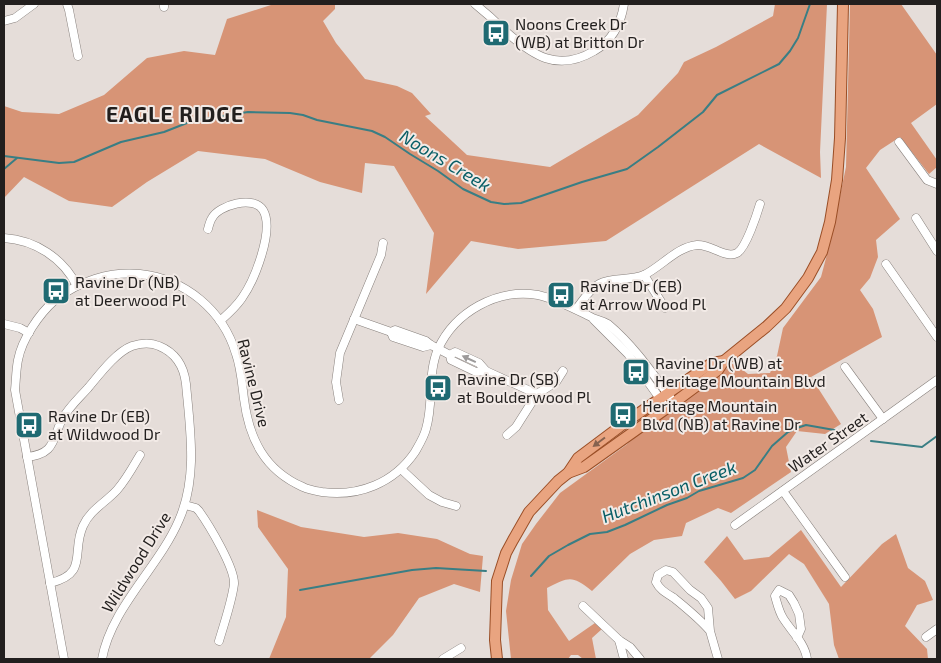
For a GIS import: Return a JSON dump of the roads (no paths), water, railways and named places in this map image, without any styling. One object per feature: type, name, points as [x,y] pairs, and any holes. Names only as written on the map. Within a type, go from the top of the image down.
[{"type":"main road","points":[[568,473],[584,467],[718,370],[724,361],[766,328],[786,308],[808,278],[822,252],[830,222],[837,180],[840,138],[843,4]]},
{"type":"main road","points":[[497,659],[495,640],[497,586],[506,553],[529,512],[568,473],[578,458],[626,422],[712,363],[724,361]]},
{"type":"street","points":[[4,21],[16,18],[34,4]]},
{"type":"street","points":[[67,4],[78,56]]},
{"type":"street","points":[[475,4],[528,50],[539,56],[557,61],[566,61],[582,57],[604,44],[616,30],[624,4]]},
{"type":"street","points":[[899,142],[927,180],[937,184]]},
{"type":"street","points":[[208,229],[212,216],[234,204],[242,203],[258,205],[262,209],[266,222],[266,234],[262,253],[254,277],[241,300],[220,320]]},
{"type":"street","points":[[576,309],[590,290],[600,283],[644,275],[692,246],[699,244],[711,247],[730,257],[740,250],[760,204]]},
{"type":"street","points":[[916,218],[937,251]]},
{"type":"street","points":[[4,238],[29,243],[46,251],[63,265],[77,286]]},
{"type":"street","points":[[339,400],[336,382],[340,353],[381,255],[383,243]]},
{"type":"street","points":[[886,264],[937,337]]},
{"type":"street","name":"Ravine Drive","points":[[64,659],[14,390],[18,357],[29,333],[41,314],[51,303],[69,290],[96,278],[113,274],[139,274],[156,277],[190,292],[202,300],[220,320],[237,354],[247,418],[251,432],[261,452],[272,467],[304,488],[327,492],[354,492],[371,488],[385,481],[400,469],[417,448],[427,429],[435,347],[464,315],[479,305],[496,298],[514,294],[538,295],[550,298],[604,322],[628,343],[643,360],[670,406]]},
{"type":"street","points":[[644,275],[665,308]]},
{"type":"street","points":[[354,319],[391,332],[395,330],[426,341],[450,355],[455,352],[479,363],[486,371],[537,394]]},
{"type":"street","points":[[4,324],[20,328],[29,333]]},
{"type":"street","name":"Wildwood Drive","points":[[27,457],[39,455],[48,449],[60,422],[67,412],[118,356],[132,346],[148,343],[154,344],[166,349],[179,362],[185,376],[191,456],[190,481],[185,505],[170,538],[114,623],[104,646],[102,659]]},
{"type":"street","points":[[845,367],[883,419]]},
{"type":"street","points":[[507,435],[516,427],[537,394],[556,382],[564,372]]},
{"type":"street","name":"Water Street","points":[[735,525],[937,380]]},
{"type":"street","points":[[50,583],[63,579],[72,572],[77,561],[79,539],[83,525],[94,510],[119,488],[140,455]]},
{"type":"street","points":[[400,469],[429,496],[456,506]]},
{"type":"street","points":[[783,491],[845,577]]},
{"type":"street","points":[[185,505],[196,508],[199,511],[232,571],[234,585],[219,641]]},
{"type":"street","points":[[710,631],[703,622],[660,588],[656,582],[658,574],[666,570],[673,572],[690,590],[701,598],[708,608],[710,631],[718,659]]},
{"type":"street","points":[[797,638],[801,629],[799,614],[789,595],[779,590],[775,596],[782,617],[797,638],[807,659]]},
{"type":"street","points":[[583,606],[619,640],[630,647],[640,659]]},
{"type":"street","points":[[926,637],[937,629]]},
{"type":"street","points":[[619,640],[624,659]]},
{"type":"street","points":[[443,659],[461,648]]},
{"type":"waterway","name":"Noons Creek","points":[[4,156],[59,163],[74,162],[121,142],[164,132],[192,121],[248,112],[290,113],[372,131],[385,137],[463,189],[491,202],[504,204],[521,203],[627,169],[703,112],[717,95],[779,64],[798,38],[810,4]]},
{"type":"waterway","points":[[4,169],[17,158]]},
{"type":"waterway","name":"Hutchinson Creek","points":[[531,576],[549,556],[590,534],[607,532],[687,498],[699,491],[743,478],[755,470],[772,446],[788,432],[806,425],[840,431]]},
{"type":"waterway","name":"Hutchinson Creek","points":[[871,441],[922,447],[937,436]]},
{"type":"waterway","name":"Hutchinson Creek","points":[[300,590],[412,570],[436,568],[486,571]]},
{"type":"place","name":"Noons Creek Dr (WB) at Britton Dr","points":[[496,33]]},
{"type":"place","name":"Ravine Dr (NB) at Deerwood Pl","points":[[56,291]]},
{"type":"place","name":"Ravine Dr (EB) at Arrow Wood Pl","points":[[561,295]]},
{"type":"place","name":"Ravine Dr (WB) at Heritage Mountain Blvd","points":[[636,372]]},
{"type":"place","name":"Ravine Dr (SB) at Boulderwood Pl","points":[[438,388]]},
{"type":"place","name":"Heritage Mountain Blvd (NB) at Ravine Dr","points":[[623,415]]},
{"type":"place","name":"Ravine Dr (EB) at Wildwood Dr","points":[[29,425]]},
{"type":"district","name":"EAGLE RIDGE","points":[[175,115]]}]
